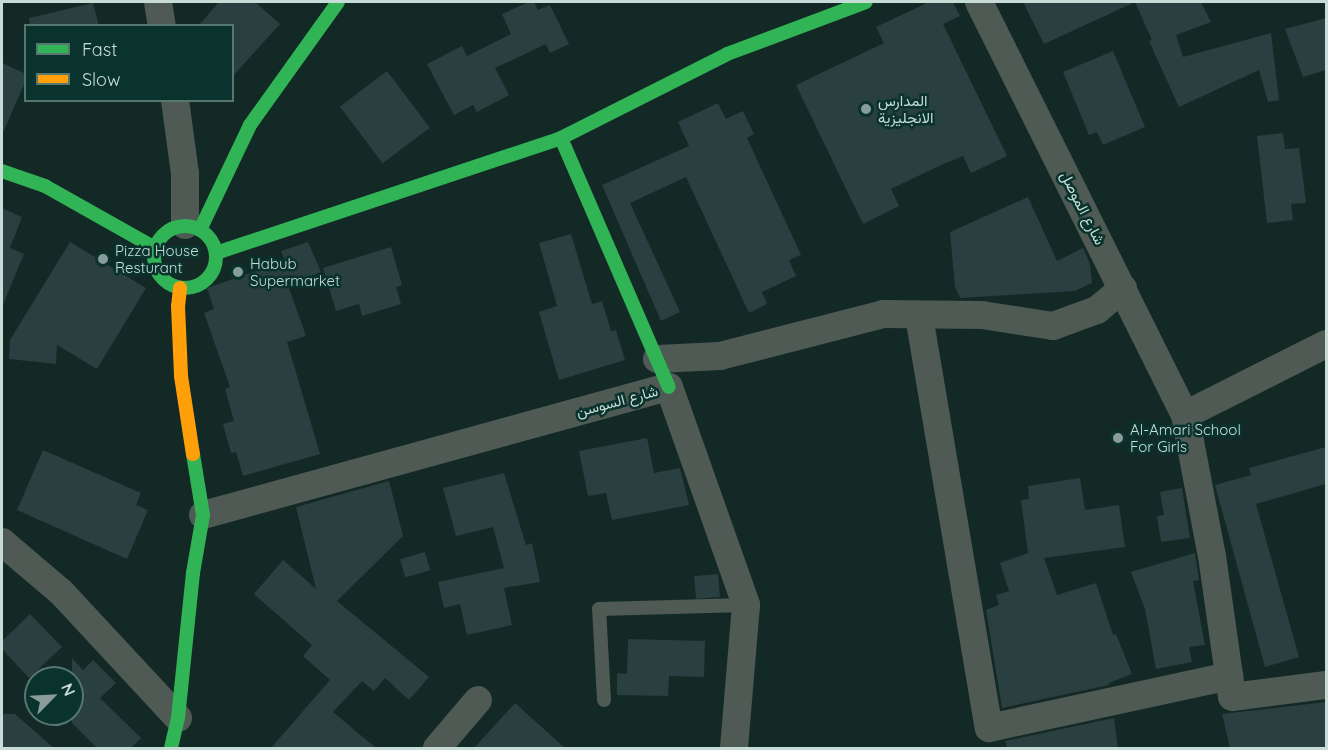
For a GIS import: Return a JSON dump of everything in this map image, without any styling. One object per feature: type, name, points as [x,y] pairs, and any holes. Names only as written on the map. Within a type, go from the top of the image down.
[{"type":"street","points":[[158,2],[162,24]]},
{"type":"street","points":[[193,227],[250,124],[338,2]]},
{"type":"street","points":[[216,253],[561,138],[727,54],[866,2]]},
{"type":"street","name":"شارع الموصل","points":[[979,2],[1185,415],[1212,556],[1232,697],[1326,685]]},
{"type":"street","points":[[175,102],[193,227]]},
{"type":"street","points":[[561,138],[669,387]]},
{"type":"street","points":[[2,171],[45,186],[155,248]]},
{"type":"street","points":[[193,227],[208,236],[216,253],[213,272],[199,285],[180,288],[162,278],[156,269],[155,248],[166,232],[193,227]]},
{"type":"street","points":[[171,748],[178,718],[193,573],[203,515],[181,376],[178,306],[180,288]]},
{"type":"street","points":[[657,359],[720,356],[883,314],[982,315],[1053,326],[1097,310],[1123,288]]},
{"type":"street","points":[[919,316],[992,738],[1229,676]]},
{"type":"street","points":[[1185,415],[1326,344]]},
{"type":"street","name":"شارع السوسن","points":[[203,515],[669,387],[746,605],[734,748]]},
{"type":"street","points":[[2,542],[61,592],[178,718]]},
{"type":"street","points":[[437,748],[478,700]]},
{"type":"lane","points":[[604,700],[599,609],[746,605]]},
{"type":"building","points":[[219,2],[255,2],[280,24],[234,75],[234,24],[200,24]]},
{"type":"building","points":[[534,2],[538,10],[550,5],[569,44],[550,53],[546,44],[495,68],[509,95],[477,112],[473,105],[454,115],[427,64],[462,46],[467,56],[511,34],[502,14]]},
{"type":"building","points":[[929,2],[953,2],[960,16],[943,24],[1007,156],[971,173],[963,156],[939,166],[891,189],[899,206],[863,224],[796,85],[884,43],[876,27]]},
{"type":"building","points":[[1023,2],[1135,2],[1044,44]]},
{"type":"building","points":[[1135,2],[1201,2],[1211,22],[1176,35],[1183,57],[1271,33],[1279,100],[1268,102],[1259,70],[1179,107],[1149,41],[1152,40]]},
{"type":"building","points":[[93,3],[98,24],[30,24],[29,18]]},
{"type":"building","points":[[1326,18],[1326,70],[1303,77],[1285,29]]},
{"type":"building","points":[[1113,51],[1145,127],[1103,145],[1097,132],[1089,135],[1063,72]]},
{"type":"building","points":[[2,63],[24,73],[24,85],[2,135]]},
{"type":"building","points":[[387,71],[430,128],[383,163],[340,107]]},
{"type":"building","points":[[718,103],[726,119],[743,111],[754,134],[747,138],[801,255],[789,260],[796,276],[762,292],[767,304],[749,313],[686,177],[630,203],[680,312],[661,321],[602,185],[689,146],[678,122]]},
{"type":"building","points":[[1283,133],[1285,149],[1299,148],[1306,203],[1291,204],[1293,220],[1267,223],[1257,136]]},
{"type":"building","points":[[1028,197],[1057,261],[1083,248],[1090,264],[1092,283],[1075,291],[960,298],[955,287],[950,232]]},
{"type":"building","points":[[2,208],[22,217],[10,248],[24,254],[2,307]]},
{"type":"building","points":[[571,234],[592,304],[602,301],[611,331],[616,330],[625,360],[559,380],[539,312],[557,306],[539,243]]},
{"type":"building","points":[[70,242],[146,288],[97,369],[57,345],[56,364],[9,359],[10,340]]},
{"type":"building","points":[[308,242],[321,272],[288,285],[306,336],[287,342],[320,454],[243,476],[236,452],[231,453],[223,424],[234,421],[225,389],[230,387],[204,313],[214,309],[207,288],[285,261],[281,251]]},
{"type":"building","points":[[391,247],[402,285],[396,287],[401,304],[362,316],[359,304],[336,311],[323,268]]},
{"type":"building","points":[[647,438],[654,473],[680,468],[689,505],[612,520],[606,493],[588,496],[579,451]]},
{"type":"building","points":[[1326,447],[1326,484],[1256,504],[1299,657],[1265,667],[1215,485],[1251,475],[1249,468]]},
{"type":"building","points":[[43,450],[141,493],[136,505],[148,510],[127,559],[17,510]]},
{"type":"building","points":[[504,473],[526,545],[532,543],[540,582],[504,588],[512,625],[467,635],[460,604],[444,608],[438,582],[504,568],[493,527],[456,536],[443,488]]},
{"type":"building","points":[[1080,478],[1085,510],[1119,505],[1125,547],[1044,558],[1057,595],[1096,583],[1113,635],[1116,634],[1132,674],[1109,683],[1109,685],[1002,708],[986,610],[999,605],[996,595],[1009,591],[1000,563],[1028,553],[1021,500],[1029,499],[1028,486]]},
{"type":"building","points":[[389,481],[403,536],[337,601],[429,677],[409,700],[385,678],[374,691],[362,681],[333,712],[376,748],[271,748],[330,680],[303,656],[312,645],[254,594],[283,560],[316,589],[296,507]]},
{"type":"building","points":[[1182,488],[1190,538],[1161,542],[1157,516],[1164,515],[1160,492]]},
{"type":"building","points":[[425,552],[430,570],[405,577],[400,559]]},
{"type":"building","points":[[1195,553],[1199,580],[1193,581],[1205,645],[1189,647],[1192,662],[1156,669],[1145,609],[1131,572]]},
{"type":"building","points":[[718,574],[720,597],[696,599],[694,576]]},
{"type":"building","points":[[30,614],[62,647],[42,666],[24,666],[24,673],[2,649],[2,641]]},
{"type":"building","points":[[628,639],[705,641],[704,677],[669,676],[668,696],[617,695],[617,673],[627,674]]},
{"type":"building","points":[[72,658],[79,666],[72,666]]},
{"type":"building","points":[[93,660],[116,683],[100,698],[141,738],[131,748],[97,748],[75,726],[84,726],[84,669]]},
{"type":"building","points":[[1326,702],[1326,748],[1230,748],[1222,714]]},
{"type":"building","points":[[515,703],[565,748],[474,748]]},
{"type":"building","points":[[2,714],[15,714],[24,722],[24,726],[29,726],[54,748],[2,748]]},
{"type":"building","points":[[1114,718],[1118,748],[1007,748],[1005,741]]},
{"type":"traffic: fast","points":[[200,230],[250,125],[338,2]]},
{"type":"traffic: fast","points":[[561,138],[727,54],[866,2]]},
{"type":"traffic: fast","points":[[216,253],[561,138],[669,387]]},
{"type":"traffic: fast","points":[[2,171],[45,186],[155,248]]},
{"type":"traffic: fast","points":[[179,226],[191,226],[207,235],[214,245],[216,257],[214,269],[207,279],[191,288],[179,288],[168,283],[159,274],[154,263],[154,251],[159,240],[168,231],[179,226]]},
{"type":"traffic: fast","points":[[171,748],[178,718],[193,573],[203,515],[193,454]]},
{"type":"traffic: slow","points":[[180,288],[178,306],[181,376],[193,454]]},
{"type":"place","name":"المدارس الانجليزية","points":[[866,109]]},
{"type":"place","name":"Pizza House Resturant","points":[[103,259]]},
{"type":"place","name":"Habub Supermarket","points":[[238,272]]},
{"type":"place","name":"Al-Amari School For Girls","points":[[1118,438]]}]
